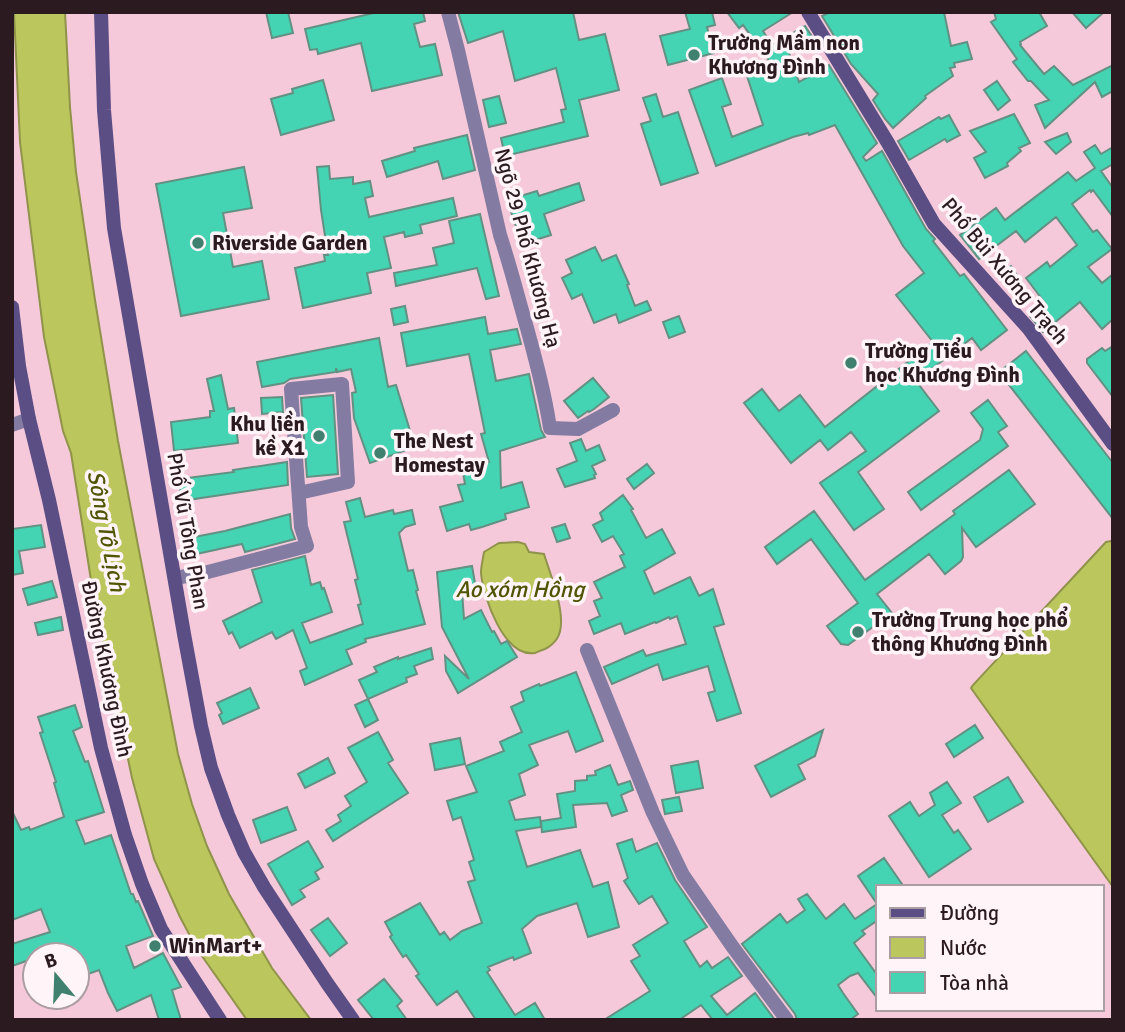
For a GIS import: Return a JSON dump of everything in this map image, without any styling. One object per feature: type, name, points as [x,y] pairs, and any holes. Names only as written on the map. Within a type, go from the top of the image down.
[{"type":"main road","name":"Phố Vũ Tông Phan","points":[[101,12],[104,110],[114,228],[201,726],[211,768],[244,852],[264,887],[353,1020]]},
{"type":"main road","name":"Phố Bùi Xương Trạch","points":[[808,12],[934,224],[1029,329],[1113,444]]},
{"type":"main road","name":"Đường Khương Đình","points":[[12,307],[19,366],[30,419],[101,748],[125,835],[161,929],[220,1020]]},
{"type":"street","name":"Ngõ 29 Phố Khương Hạ","points":[[448,12],[500,235],[547,406],[550,428],[578,429],[613,410]]},
{"type":"street","points":[[175,578],[307,546],[301,527],[291,389],[342,384],[348,482],[299,493]]},
{"type":"street","points":[[12,425],[30,419]]},
{"type":"street","points":[[587,650],[653,813],[683,875],[787,1020]]},
{"type":"water","name":"Sông Tô Lịch","points":[[14,12],[65,12],[76,172],[95,300],[118,441],[178,754],[192,804],[229,894],[272,968],[311,1020],[247,1020],[197,949],[154,859],[132,778],[93,593],[71,453],[63,431],[44,337],[20,142]]},
{"type":"water","points":[[1111,541],[1113,887],[971,688],[1106,542]]},
{"type":"water","name":"Ao xóm Hồng","points":[[499,543],[525,544],[529,552],[544,554],[560,607],[561,627],[557,639],[549,647],[535,653],[524,652],[505,636],[491,610],[481,573],[484,552]]},
{"type":"building","points":[[266,12],[288,12],[293,33],[272,38]]},
{"type":"building","points":[[378,12],[423,12],[425,21],[414,24],[420,47],[435,44],[442,75],[372,91],[361,43],[318,54],[317,49],[310,50],[305,29]]},
{"type":"building","points":[[458,12],[573,12],[579,40],[605,34],[619,90],[579,100],[588,136],[505,156],[501,138],[564,122],[561,110],[566,109],[556,68],[515,81],[503,31],[468,43]]},
{"type":"building","points":[[685,12],[712,12],[715,25],[707,27],[714,53],[668,65],[660,36],[690,29]]},
{"type":"building","points":[[727,12],[793,12],[763,31],[772,45],[805,26],[813,38],[789,53],[799,82],[829,65],[877,143],[863,157],[866,161],[882,151],[926,229],[935,239],[933,241],[960,276],[964,274],[1007,330],[981,350],[972,338],[916,381],[939,411],[858,472],[884,509],[854,530],[820,483],[866,451],[851,432],[828,450],[820,440],[791,463],[744,403],[762,389],[779,411],[800,395],[825,427],[933,342],[896,295],[924,273],[903,246],[835,125],[809,135],[808,133],[793,137],[716,166],[689,90],[722,78],[731,104],[722,107],[732,137],[763,125],[747,76],[773,66],[743,25],[739,28]]},
{"type":"building","points":[[830,12],[944,12],[951,46],[967,42],[972,59],[954,63],[955,67],[950,68],[953,76],[925,96],[926,98],[893,128],[873,100],[878,94],[851,64],[822,16]]},
{"type":"building","points":[[994,12],[1039,12],[1047,26],[1020,42],[1020,45],[1044,74],[1054,66],[1073,85],[1113,65],[1113,91],[1102,97],[1095,82],[1045,128],[1035,105],[1049,100],[1028,81],[1013,62],[1017,59],[991,22],[996,19]]},
{"type":"building","points":[[1072,12],[1104,12],[1086,28]]},
{"type":"building","points":[[323,80],[334,120],[281,135],[271,99],[293,93],[292,89]]},
{"type":"building","points":[[997,81],[1010,100],[998,110],[984,90]]},
{"type":"building","points":[[656,94],[663,117],[678,112],[698,173],[661,185],[641,124],[651,121],[643,98]]},
{"type":"building","points":[[499,96],[506,123],[489,127],[483,100]]},
{"type":"building","points":[[1014,114],[1030,143],[1019,148],[1021,151],[1007,163],[1008,166],[985,178],[974,158],[986,152],[970,131]]},
{"type":"building","points":[[949,115],[960,135],[947,142],[945,139],[909,160],[898,141],[939,117],[941,119]]},
{"type":"building","points":[[1067,133],[1071,142],[1056,154],[1045,142]]},
{"type":"building","points":[[467,135],[475,170],[443,179],[438,161],[387,177],[382,161],[415,151],[414,148]]},
{"type":"building","points":[[1095,145],[1101,154],[1113,147],[1113,164],[1101,171],[1113,188],[1113,217],[1093,190],[1072,204],[1093,232],[1097,230],[1112,249],[1088,267],[1102,283],[1113,274],[1113,319],[1102,329],[1080,302],[1043,332],[1030,316],[1045,303],[1026,278],[1047,262],[1050,267],[1077,245],[1056,217],[1025,242],[1016,231],[979,259],[960,235],[996,208],[1005,220],[1068,172],[1076,181],[1095,168],[1084,152]]},
{"type":"building","points":[[329,166],[330,179],[353,177],[353,184],[370,181],[373,196],[365,198],[369,217],[453,198],[457,216],[420,225],[422,233],[405,237],[404,232],[384,237],[391,268],[367,273],[371,293],[303,308],[295,268],[325,261],[324,255],[328,255],[317,167]]},
{"type":"building","name":"Riverside Garden","points":[[244,167],[252,208],[223,213],[233,267],[262,261],[269,299],[181,316],[156,184]]},
{"type":"building","points":[[579,183],[584,200],[544,214],[551,235],[522,244],[507,200],[537,191],[539,196]]},
{"type":"building","points":[[480,214],[499,296],[486,299],[477,268],[396,286],[394,273],[437,265],[433,248],[454,243],[449,221]]},
{"type":"building","points":[[595,247],[602,261],[616,255],[635,306],[647,301],[651,310],[619,323],[616,314],[594,323],[582,294],[572,299],[562,278],[572,273],[566,260]]},
{"type":"building","points":[[1011,266],[1018,277],[1005,285],[998,274]]},
{"type":"building","points":[[405,306],[408,322],[394,325],[391,309]]},
{"type":"building","points":[[679,316],[685,332],[669,338],[663,322]]},
{"type":"building","points":[[485,317],[488,334],[517,329],[521,344],[490,350],[496,381],[529,374],[541,430],[545,437],[500,451],[501,488],[522,482],[529,507],[505,514],[506,519],[482,527],[471,530],[469,524],[447,531],[440,507],[463,501],[458,485],[465,484],[462,467],[489,462],[481,434],[485,433],[469,354],[407,366],[401,333]]},
{"type":"building","points":[[379,338],[388,387],[396,385],[415,447],[370,463],[354,418],[352,393],[356,392],[351,369],[337,372],[336,368],[336,372],[290,379],[284,383],[262,387],[257,362]]},
{"type":"building","points":[[1113,346],[1113,397],[1087,363],[1087,359],[1102,348],[1105,351]]},
{"type":"building","points":[[1026,351],[1113,463],[1113,519],[999,372]]},
{"type":"building","points":[[221,375],[228,409],[234,408],[238,443],[174,451],[171,422],[210,417],[210,411],[214,411],[207,379]]},
{"type":"building","points":[[593,378],[609,397],[578,418],[564,401]]},
{"type":"building","name":"Khu liền kề X1","points":[[333,395],[338,474],[307,477],[301,398]]},
{"type":"building","points":[[282,397],[283,412],[262,414],[261,398]]},
{"type":"building","points":[[988,400],[1007,426],[998,432],[1008,446],[921,510],[908,492],[980,440],[983,429],[971,413]]},
{"type":"building","points":[[581,439],[586,451],[599,445],[605,460],[592,466],[595,478],[565,487],[557,469],[577,461],[570,443]]},
{"type":"building","points":[[287,462],[288,485],[181,501],[179,479]]},
{"type":"building","points":[[647,464],[654,473],[634,489],[627,479]]},
{"type":"building","points":[[1009,470],[1035,504],[976,547],[962,528],[961,561],[945,574],[929,554],[877,594],[892,613],[848,645],[841,644],[827,626],[858,603],[811,539],[777,564],[765,547],[814,511],[865,580],[955,514],[953,511]]},
{"type":"building","points":[[623,495],[633,509],[631,510],[646,538],[662,529],[675,553],[644,571],[654,594],[690,577],[699,596],[713,589],[724,624],[714,627],[741,713],[717,721],[708,693],[715,691],[708,666],[663,680],[658,664],[612,684],[604,667],[643,650],[646,656],[686,644],[677,616],[625,634],[621,623],[594,634],[589,621],[600,616],[594,601],[602,598],[594,582],[625,567],[620,556],[624,554],[613,536],[602,542],[593,525],[603,520],[600,513]]},
{"type":"building","points":[[360,498],[365,517],[393,510],[394,514],[412,510],[415,524],[405,527],[399,533],[408,571],[413,570],[425,624],[365,639],[366,642],[346,650],[352,664],[305,685],[300,671],[307,668],[293,630],[276,639],[272,632],[240,648],[223,621],[262,602],[252,570],[305,556],[311,585],[320,582],[332,612],[302,623],[310,643],[363,624],[355,580],[358,579],[344,522],[351,521],[346,502]]},
{"type":"building","points":[[290,514],[295,539],[245,552],[242,544],[192,555],[189,538]]},
{"type":"building","points":[[565,524],[570,538],[557,542],[552,528]]},
{"type":"building","points":[[41,525],[45,547],[19,551],[23,573],[12,575],[12,529]]},
{"type":"building","points":[[472,566],[476,589],[462,591],[464,619],[481,610],[501,644],[507,641],[517,657],[458,693],[446,671],[445,656],[469,679],[442,627],[437,572]]},
{"type":"building","points":[[52,581],[57,597],[28,605],[23,589]]},
{"type":"building","points":[[61,617],[63,630],[38,635],[35,623]]},
{"type":"building","points":[[431,648],[433,659],[414,666],[417,674],[406,678],[407,682],[368,699],[359,680],[377,672],[374,667]]},
{"type":"building","points":[[576,672],[603,741],[576,752],[568,731],[529,745],[538,765],[519,774],[525,795],[509,801],[515,820],[540,817],[541,827],[516,831],[527,867],[580,850],[593,887],[608,882],[619,927],[588,937],[577,903],[537,916],[522,929],[531,953],[488,967],[490,970],[487,972],[515,1015],[535,1003],[545,1020],[476,1020],[457,991],[437,1005],[416,976],[419,974],[406,955],[403,957],[390,937],[392,935],[385,922],[420,903],[440,935],[444,932],[450,940],[462,931],[482,923],[468,882],[475,880],[469,862],[474,860],[461,817],[453,820],[447,801],[477,792],[466,766],[504,751],[500,742],[522,732],[511,707],[524,701],[521,692]]},
{"type":"building","points":[[250,688],[259,708],[223,724],[217,703]]},
{"type":"building","points":[[368,699],[378,720],[365,727],[355,705]]},
{"type":"building","points":[[75,705],[82,727],[73,731],[85,762],[88,761],[104,812],[76,821],[85,844],[111,835],[131,894],[136,902],[138,901],[153,936],[126,946],[134,968],[163,953],[181,987],[172,990],[181,1020],[159,1020],[151,995],[117,1011],[99,970],[91,973],[91,941],[22,941],[50,932],[41,909],[12,920],[12,811],[21,830],[29,827],[30,830],[64,817],[38,717]]},
{"type":"building","points":[[975,725],[983,738],[954,757],[946,744]]},
{"type":"building","points":[[823,730],[815,756],[798,765],[805,779],[771,797],[755,766]]},
{"type":"building","points":[[378,732],[393,760],[388,763],[408,793],[333,841],[326,830],[341,821],[338,815],[351,806],[345,796],[367,782],[348,748]]},
{"type":"building","points":[[460,738],[465,764],[435,770],[430,744]]},
{"type":"building","points":[[328,758],[335,773],[305,788],[298,774]]},
{"type":"building","points":[[698,761],[703,788],[676,793],[671,766]]},
{"type":"building","points":[[610,765],[618,785],[630,781],[633,790],[621,795],[627,811],[612,816],[607,803],[573,805],[576,827],[542,832],[541,821],[561,818],[557,794],[575,791],[575,781],[587,780],[587,776],[596,775],[595,771]]},
{"type":"building","points":[[1008,777],[1023,802],[988,822],[974,797]]},
{"type":"building","points":[[947,782],[961,803],[942,815],[954,833],[958,830],[971,849],[929,877],[889,816],[910,802],[919,816],[935,805],[930,793]]},
{"type":"building","points":[[679,797],[682,811],[665,814],[662,800]]},
{"type":"building","points":[[287,807],[296,830],[261,843],[253,820]]},
{"type":"building","points":[[632,839],[636,852],[657,843],[675,880],[707,927],[684,941],[700,967],[707,961],[712,968],[728,957],[742,976],[711,996],[727,1015],[755,993],[775,1020],[713,1020],[701,1005],[679,1020],[604,1020],[650,991],[631,961],[640,956],[633,945],[668,923],[652,896],[639,904],[624,881],[628,878],[617,844]]},
{"type":"building","points":[[308,841],[323,867],[315,872],[319,879],[300,890],[305,897],[292,905],[268,864]]},
{"type":"building","points":[[884,858],[903,885],[876,885],[876,903],[858,876]]},
{"type":"building","points":[[807,894],[826,919],[844,904],[855,919],[876,905],[876,921],[862,931],[865,934],[854,943],[876,973],[876,996],[858,973],[838,985],[858,1014],[850,1020],[797,1020],[742,944],[780,914],[787,923],[805,910],[798,899]]},
{"type":"building","points":[[328,918],[347,943],[330,956],[311,930]]},
{"type":"building","points":[[21,941],[21,963],[12,966],[12,944]]},
{"type":"building","points":[[384,979],[402,1001],[397,1006],[407,1020],[374,1020],[358,1000]]},
{"type":"place","name":"Trường Mầm non Khương Đình","points":[[694,55]]},
{"type":"place","name":"Riverside Garden","points":[[198,243]]},
{"type":"place","name":"Trường Tiểu học Khương Đình","points":[[851,363]]},
{"type":"place","name":"Khu liền kề X1","points":[[319,436]]},
{"type":"place","name":"The Nest Homestay","points":[[380,453]]},
{"type":"place","name":"Trường Trung học phổ thông Khương Đình","points":[[858,632]]},
{"type":"place","name":"WinMart+","points":[[155,946]]}]
